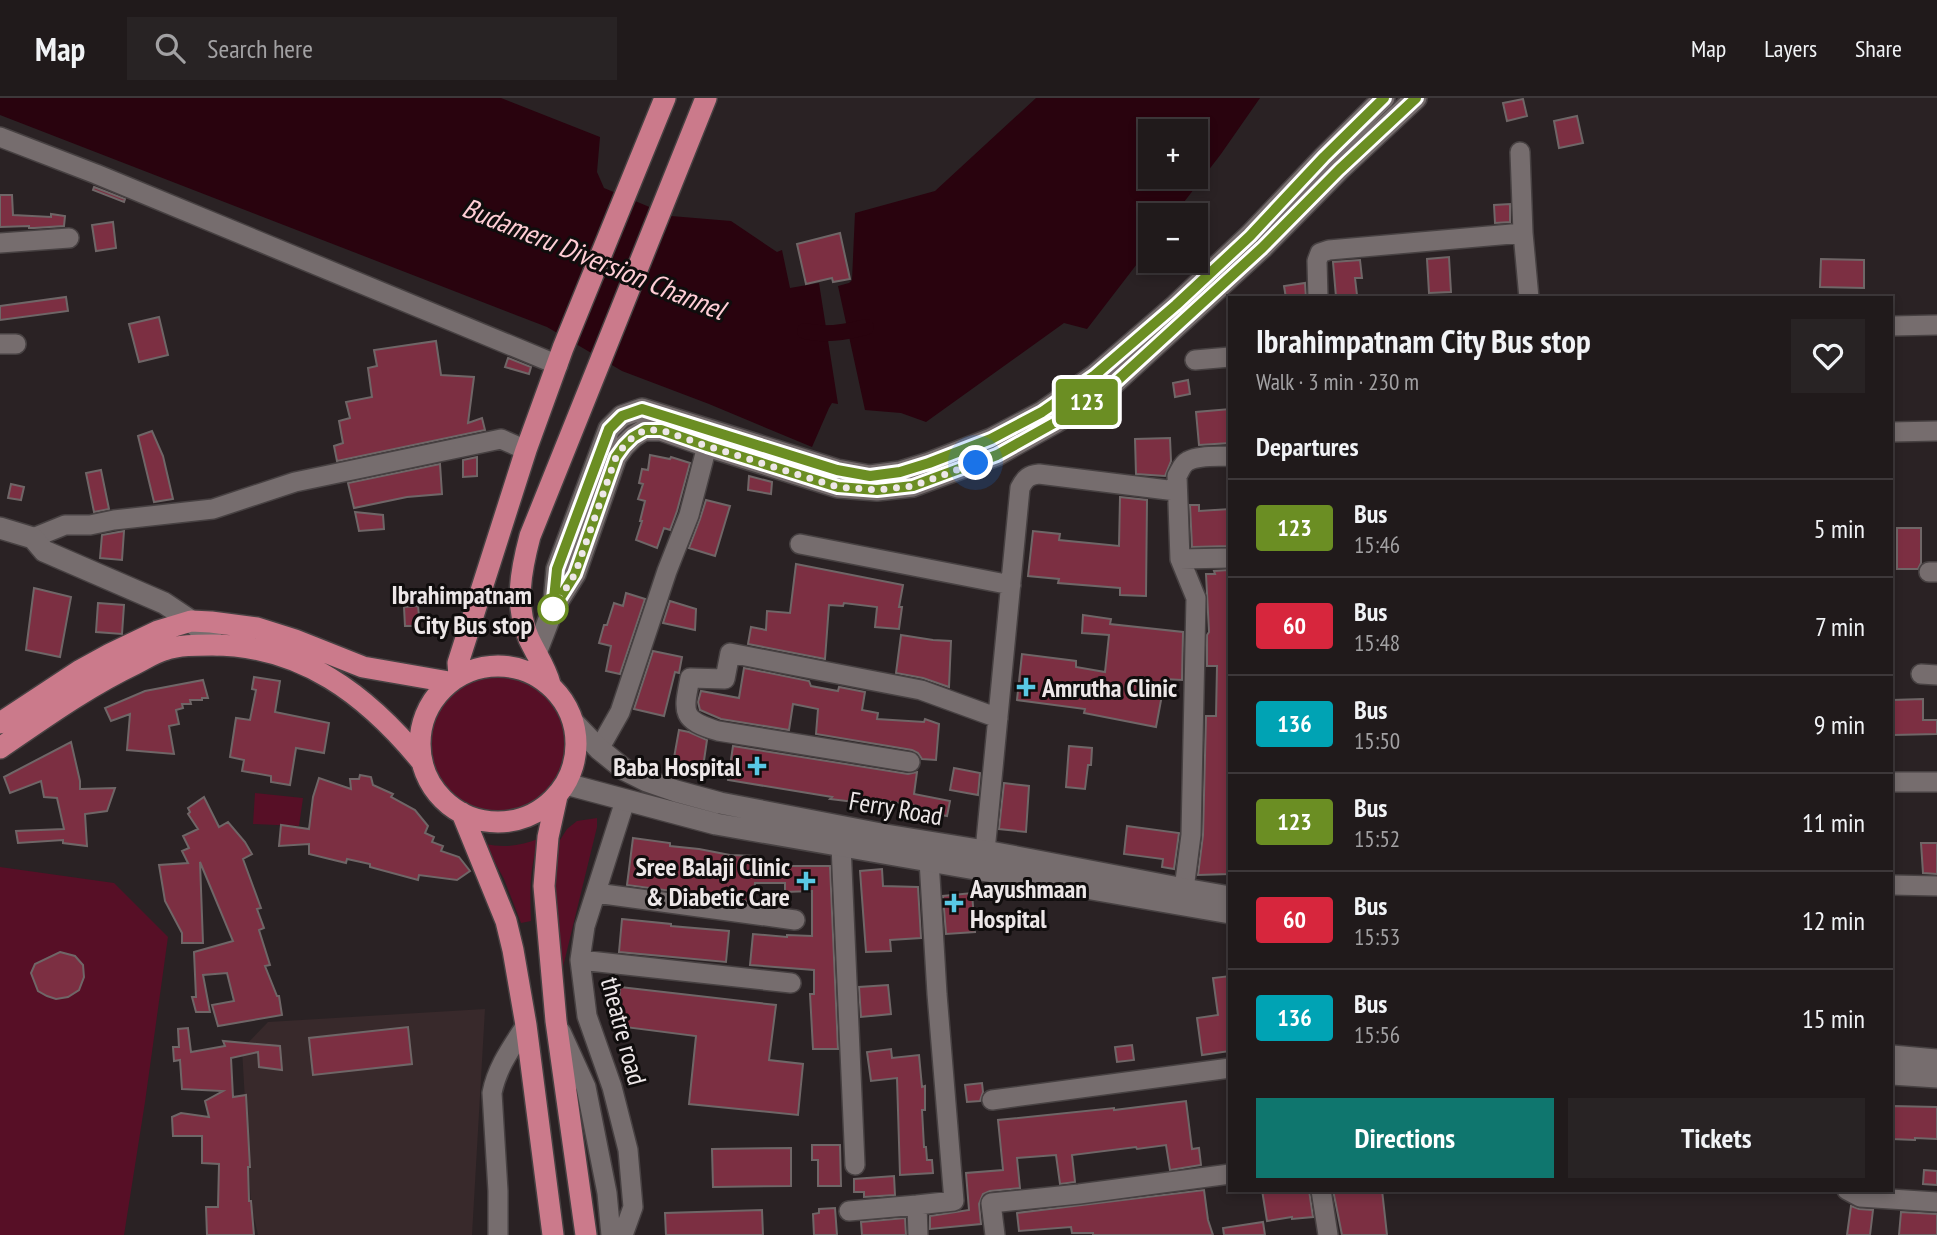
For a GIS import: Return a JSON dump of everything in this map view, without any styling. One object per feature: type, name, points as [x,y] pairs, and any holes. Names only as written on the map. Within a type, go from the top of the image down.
[{"type":"highway","points":[[454,679],[526,450],[665,98]]},
{"type":"highway","points":[[586,1235],[556,1021],[544,886],[548,837],[576,754],[574,723],[565,702],[550,684],[528,636],[520,606],[521,572],[530,536],[706,98]]},
{"type":"highway","points":[[0,723],[110,654],[158,631],[191,621],[211,621],[257,628],[363,667],[454,679]]},
{"type":"highway","points":[[0,748],[164,650],[192,645],[217,645],[253,648],[317,670],[342,684],[402,738],[422,762]]},
{"type":"highway","points":[[550,684],[531,673],[510,666],[489,666],[468,671],[454,679],[434,698],[424,718],[420,740],[422,762],[428,778],[448,804],[482,821],[523,819],[541,810],[562,790]]},
{"type":"highway","points":[[462,813],[506,921],[513,950],[526,1025],[553,1235]]},
{"type":"street","points":[[553,609],[557,569],[609,429],[622,416],[642,409],[837,470],[870,476],[900,472],[991,439],[1042,412],[1105,367],[1250,236],[1384,98]]},
{"type":"street","points":[[536,653],[553,609],[575,574],[616,457],[633,437],[645,430],[661,430],[838,487],[877,490],[913,486],[997,455],[1108,389],[1262,248],[1339,170],[1416,98]]},
{"type":"street","points":[[0,137],[561,357]]},
{"type":"street","points":[[1520,152],[1529,296]]},
{"type":"street","points":[[1318,296],[1317,261],[1320,253],[1329,250],[1523,233]]},
{"type":"street","points":[[0,243],[69,238]]},
{"type":"street","points":[[1893,326],[1937,325]]},
{"type":"street","points":[[1195,360],[1228,357]]},
{"type":"street","points":[[1893,432],[1937,431]]},
{"type":"street","points":[[0,542],[28,552],[65,525],[90,525],[213,509],[295,482],[501,439],[526,450]]},
{"type":"street","points":[[598,749],[620,712],[689,514],[707,446]]},
{"type":"street","points":[[1176,894],[1191,835],[1196,598],[1180,559],[1177,475],[1188,461],[1228,456]]},
{"type":"street","points":[[985,851],[1020,488],[1030,475],[1039,474],[1176,491]]},
{"type":"street","points":[[0,528],[164,603],[191,621],[217,645]]},
{"type":"street","points":[[800,544],[1011,585]]},
{"type":"street","points":[[1180,559],[1228,558]]},
{"type":"street","points":[[910,762],[699,726],[690,720],[686,713],[690,678],[725,679],[730,653],[921,690],[998,718]]},
{"type":"street","name":"Ferry Road","points":[[574,723],[598,749],[625,770],[676,791],[720,803],[930,852],[1176,894],[1228,897]]},
{"type":"street","points":[[1893,782],[1937,782]]},
{"type":"street","name":"Ferry Road","points":[[562,790],[625,801],[716,824],[841,845],[930,852],[985,851],[1176,894],[1228,912]]},
{"type":"street","name":"theatre road","points":[[623,1235],[634,1207],[628,1150],[612,1087],[587,1016],[580,960],[585,926],[625,801]]},
{"type":"street","points":[[716,824],[720,803]]},
{"type":"street","points":[[841,845],[855,1165]]},
{"type":"street","points":[[849,1212],[954,1201],[937,994],[930,852]]},
{"type":"street","points":[[1893,885],[1937,886]]},
{"type":"street","points":[[596,893],[796,920]]},
{"type":"street","points":[[580,960],[791,983]]},
{"type":"street","points":[[556,1021],[586,1087],[607,1193],[611,1235]]},
{"type":"street","points":[[498,1235],[492,1093],[501,1065],[526,1025]]},
{"type":"street","points":[[1893,1056],[1937,1060]]},
{"type":"street","points":[[992,1100],[1228,1068]]},
{"type":"street","points":[[1893,1074],[1937,1077]]},
{"type":"street","points":[[995,1235],[991,1203],[1228,1174]]},
{"type":"street","points":[[1321,1192],[1328,1235]]},
{"type":"street","points":[[1850,1192],[1860,1198],[1937,1202]]},
{"type":"street","points":[[917,1205],[918,1235]]},
{"type":"shaded area","points":[[498,677],[524,682],[546,697],[561,719],[566,745],[561,771],[546,793],[524,808],[498,813],[472,808],[450,793],[435,771],[430,745],[435,719],[450,697],[472,682]]},
{"type":"shaded area","points":[[255,793],[303,798],[299,826],[253,824]]},
{"type":"shaded area","points":[[597,818],[561,975],[556,953],[553,861],[567,829],[577,821]]},
{"type":"shaded area","points":[[540,838],[532,868],[531,921],[521,923],[504,879],[485,844],[513,846]]},
{"type":"shaded area","points":[[0,867],[114,883],[168,937],[124,1235],[0,1235]]},
{"type":"shaded area","points":[[485,1009],[472,1235],[258,1235],[251,1205],[242,1049],[268,1022]]},
{"type":"water","points":[[0,98],[501,98],[600,137],[597,172],[604,188],[671,216],[731,221],[777,252],[782,250],[790,288],[819,283],[838,404],[832,403],[812,447],[622,371],[547,327],[0,115]]},
{"type":"water","points":[[1036,98],[1260,98],[1208,171],[1208,119],[1138,119],[1138,189],[1194,189],[1183,203],[1138,203],[1138,263],[1087,329],[1064,323],[926,422],[901,413],[865,410],[838,286],[852,280],[855,213],[935,191]]},
{"type":"building","points":[[1523,99],[1527,116],[1507,121],[1503,103]]},
{"type":"building","points":[[1577,116],[1583,143],[1559,148],[1554,121]]},
{"type":"building","points":[[94,187],[125,199],[124,202],[93,190]]},
{"type":"building","points":[[0,195],[12,195],[13,215],[65,216],[64,226],[0,227]]},
{"type":"building","points":[[1510,204],[1510,222],[1495,223],[1494,205]]},
{"type":"building","points":[[113,222],[116,248],[96,251],[92,225]]},
{"type":"building","points":[[840,233],[850,279],[833,282],[832,278],[806,284],[797,244]]},
{"type":"building","points":[[1449,257],[1451,292],[1429,293],[1427,259]]},
{"type":"building","points":[[1821,259],[1864,260],[1864,288],[1820,287]]},
{"type":"building","points":[[1360,260],[1362,278],[1355,278],[1357,295],[1336,296],[1333,262]]},
{"type":"building","points":[[1305,283],[1306,296],[1286,296],[1284,286]]},
{"type":"building","points":[[66,297],[68,311],[0,320],[0,306]]},
{"type":"building","points":[[159,317],[168,355],[139,362],[129,324]]},
{"type":"building","points":[[436,341],[441,375],[474,377],[468,423],[482,418],[485,430],[337,461],[334,446],[343,443],[339,421],[350,418],[346,402],[372,397],[368,368],[377,366],[374,350]]},
{"type":"building","points":[[508,358],[531,367],[529,374],[505,367]]},
{"type":"building","points":[[1188,380],[1190,394],[1175,397],[1173,383]]},
{"type":"building","points":[[1228,409],[1228,443],[1199,445],[1196,412]]},
{"type":"building","points":[[152,431],[163,456],[173,499],[154,502],[138,436]]},
{"type":"building","points":[[1170,438],[1171,461],[1165,476],[1136,474],[1135,439]]},
{"type":"building","points":[[650,455],[671,457],[690,463],[670,530],[664,528],[657,548],[636,540],[645,501],[638,499],[643,484],[639,483],[642,469],[648,470]]},
{"type":"building","points":[[477,457],[477,476],[463,477],[463,460]]},
{"type":"building","points":[[440,464],[442,494],[407,497],[354,508],[348,483]]},
{"type":"building","points":[[101,470],[109,509],[94,512],[86,473]]},
{"type":"building","points":[[749,476],[772,482],[771,494],[748,490]]},
{"type":"building","points":[[11,484],[24,487],[21,500],[8,498]]},
{"type":"building","points":[[1120,497],[1147,500],[1146,596],[1120,595],[1120,588],[1058,583],[1059,579],[1028,576],[1033,531],[1060,534],[1059,540],[1119,546]]},
{"type":"building","points":[[706,500],[730,506],[715,556],[689,548]]},
{"type":"building","points":[[1190,505],[1199,505],[1199,511],[1228,509],[1228,546],[1192,547]]},
{"type":"building","points":[[355,512],[383,515],[384,529],[359,531]]},
{"type":"building","points":[[1897,528],[1921,528],[1921,563],[1918,569],[1897,569]]},
{"type":"building","points":[[124,531],[122,560],[100,558],[102,535]]},
{"type":"building","points":[[796,564],[903,585],[899,629],[875,627],[877,607],[844,603],[843,606],[829,605],[825,659],[748,644],[751,627],[766,630],[767,611],[790,613]]},
{"type":"building","points":[[1228,570],[1228,874],[1198,875],[1203,835],[1206,716],[1216,716],[1217,666],[1207,666],[1209,632],[1206,574],[1215,574],[1214,571]]},
{"type":"building","points":[[34,588],[71,597],[60,657],[26,650]]},
{"type":"building","points":[[626,593],[645,599],[620,674],[606,671],[611,646],[599,643],[614,603],[623,606]]},
{"type":"building","points":[[670,601],[696,609],[695,630],[663,623]]},
{"type":"building","points":[[98,603],[124,605],[122,634],[96,632]]},
{"type":"building","points":[[418,606],[420,626],[405,626],[404,607]]},
{"type":"building","points":[[1083,615],[1111,619],[1110,624],[1183,632],[1182,680],[1165,679],[1156,727],[1084,713],[1085,709],[1017,700],[1022,654],[1076,661],[1076,667],[1105,672],[1109,635],[1082,633]]},
{"type":"building","points":[[901,635],[951,641],[949,687],[896,673]]},
{"type":"building","points":[[653,651],[682,657],[679,673],[675,672],[664,716],[634,709]]},
{"type":"building","points":[[744,668],[809,681],[811,686],[865,692],[862,710],[878,713],[877,719],[924,722],[925,719],[939,724],[936,760],[922,759],[912,750],[816,734],[818,709],[793,704],[789,730],[721,719],[700,710],[698,702],[701,691],[739,698]]},
{"type":"building","points":[[254,677],[280,681],[275,712],[329,723],[324,753],[296,748],[290,785],[271,782],[271,776],[242,771],[244,760],[230,757],[236,718],[250,720],[256,690],[252,689]]},
{"type":"building","points":[[203,680],[208,698],[182,704],[183,708],[176,710],[179,724],[169,726],[174,754],[127,750],[130,714],[111,721],[105,708],[145,691]]},
{"type":"building","points":[[1923,699],[1923,720],[1937,720],[1937,734],[1893,735],[1893,700]]},
{"type":"building","points":[[679,730],[707,740],[702,774],[672,769]]},
{"type":"building","points":[[71,742],[80,789],[115,788],[107,811],[85,814],[87,846],[63,843],[63,840],[18,843],[16,831],[64,829],[57,798],[44,797],[41,781],[10,793],[4,777]]},
{"type":"building","points":[[733,746],[908,774],[917,772],[914,794],[950,801],[947,816],[917,810],[918,806],[881,800],[871,804],[830,799],[832,797],[728,780]]},
{"type":"building","points":[[1069,746],[1092,748],[1085,789],[1066,787]]},
{"type":"building","points":[[954,768],[980,773],[978,795],[950,790]]},
{"type":"building","points":[[360,775],[371,777],[373,785],[393,794],[391,797],[415,810],[428,826],[425,833],[434,837],[432,842],[443,846],[441,851],[459,857],[470,871],[457,880],[419,875],[418,880],[370,867],[370,864],[347,859],[346,863],[309,854],[309,844],[279,846],[281,825],[309,829],[313,797],[319,778],[351,789],[350,779],[359,779]]},
{"type":"building","points":[[1004,783],[1029,786],[1026,832],[999,829]]},
{"type":"building","points":[[204,797],[219,827],[228,822],[252,854],[243,859],[261,908],[257,909],[264,928],[259,930],[270,965],[265,966],[279,996],[282,1015],[218,1026],[212,1005],[234,1001],[227,973],[203,975],[210,1012],[196,1012],[192,997],[196,997],[194,952],[233,941],[200,862],[203,943],[182,943],[182,933],[165,901],[159,865],[188,863],[182,851],[189,848],[183,836],[198,829],[188,814],[188,808]]},
{"type":"building","points":[[1127,826],[1179,833],[1174,869],[1162,867],[1163,859],[1124,854]]},
{"type":"building","points":[[633,838],[730,855],[756,856],[756,863],[830,866],[838,1049],[813,1049],[810,994],[814,994],[814,970],[750,965],[753,934],[812,936],[812,891],[785,892],[785,883],[755,883],[753,902],[627,885]]},
{"type":"building","points":[[1921,843],[1937,843],[1937,874],[1923,873]]},
{"type":"building","points":[[882,869],[883,886],[918,887],[921,938],[890,940],[891,951],[866,952],[860,871]]},
{"type":"building","points":[[972,893],[975,932],[946,934],[943,896]]},
{"type":"building","points":[[622,919],[729,931],[726,962],[619,952]]},
{"type":"building","points":[[60,952],[75,956],[83,965],[84,977],[79,990],[68,997],[56,999],[38,991],[31,973],[35,964]]},
{"type":"building","points":[[1228,976],[1228,1051],[1202,1055],[1197,1018],[1218,1015],[1213,978]]},
{"type":"building","points":[[888,985],[891,1014],[861,1017],[859,987]]},
{"type":"building","points":[[620,987],[776,1005],[769,1060],[803,1064],[798,1115],[689,1104],[696,1036],[617,1026]]},
{"type":"building","points":[[408,1027],[412,1064],[313,1075],[309,1038]]},
{"type":"building","points":[[188,1028],[191,1052],[225,1046],[223,1041],[280,1046],[282,1070],[259,1067],[258,1052],[231,1058],[233,1097],[246,1095],[249,1201],[254,1235],[207,1235],[206,1207],[218,1207],[219,1164],[202,1163],[202,1136],[173,1136],[172,1117],[181,1113],[209,1117],[205,1101],[223,1091],[182,1089],[180,1060],[174,1061],[173,1047],[179,1047],[178,1029]]},
{"type":"building","points":[[1132,1045],[1134,1060],[1117,1062],[1115,1047]]},
{"type":"building","points":[[891,1049],[892,1058],[919,1055],[922,1087],[925,1086],[925,1110],[922,1110],[924,1147],[927,1160],[932,1160],[933,1173],[900,1175],[897,1078],[871,1081],[867,1052]]},
{"type":"building","points":[[982,1083],[980,1101],[967,1102],[965,1085]]},
{"type":"building","points":[[1186,1101],[1192,1149],[1199,1148],[1201,1165],[1170,1170],[1166,1145],[1072,1155],[1075,1182],[1060,1184],[1056,1155],[1017,1158],[1020,1188],[983,1194],[979,1204],[981,1224],[930,1229],[930,1216],[969,1210],[966,1173],[1003,1170],[998,1120]]},
{"type":"building","points":[[1893,1106],[1937,1107],[1937,1139],[1893,1139]]},
{"type":"building","points":[[812,1145],[840,1145],[841,1186],[818,1186],[818,1160],[812,1160]]},
{"type":"building","points":[[791,1148],[791,1186],[713,1187],[712,1149]]},
{"type":"building","points":[[1924,1170],[1937,1171],[1937,1185],[1923,1184]]},
{"type":"building","points":[[894,1176],[895,1195],[864,1197],[864,1192],[854,1192],[854,1179]]},
{"type":"building","points":[[1204,1190],[1213,1235],[1093,1235],[1072,1233],[1071,1227],[1019,1231],[1017,1213]]},
{"type":"building","points":[[1262,1192],[1309,1192],[1313,1217],[1267,1221]]},
{"type":"building","points":[[1333,1192],[1382,1192],[1387,1235],[1342,1235]]},
{"type":"building","points":[[1851,1206],[1873,1210],[1870,1235],[1847,1235]]},
{"type":"building","points":[[835,1208],[837,1235],[814,1235],[813,1214],[819,1213],[819,1209]]},
{"type":"building","points":[[762,1210],[763,1235],[666,1235],[665,1213]]},
{"type":"building","points":[[1901,1212],[1937,1214],[1937,1235],[1899,1235]]},
{"type":"building","points":[[905,1218],[906,1235],[862,1235],[861,1222]]},
{"type":"building","points":[[1263,1222],[1265,1235],[1224,1235],[1223,1228]]},
{"type":"waterway","name":"Budameru Diversion Channel","points":[[805,331],[835,333],[866,327]]},
{"type":"bus line","name":"123","points":[[1384,98],[1250,236],[1176,305],[1095,375],[1042,412],[991,439],[900,472],[870,476],[837,470],[642,409],[622,416],[609,429],[600,450],[557,569],[553,609],[575,574],[616,457],[633,437],[645,430],[661,430],[838,487],[877,490],[913,486],[997,455],[1108,389],[1262,248],[1339,170],[1416,98]]},
{"type":"place","name":"Ibrahimpatnam City Bus stop","points":[[553,609]]},
{"type":"place","name":"Amrutha Clinic","points":[[1026,687]]},
{"type":"place","name":"Baba Hospital","points":[[757,766]]},
{"type":"place","name":"Sree Balaji Clinic & Diabetic Care","points":[[806,881]]},
{"type":"place","name":"Aayushmaan Hospital","points":[[954,903]]},
{"type":"route","points":[[553,609],[575,574],[616,457],[633,437],[645,430],[661,430],[838,487],[877,490],[913,486],[976,463]]}]
